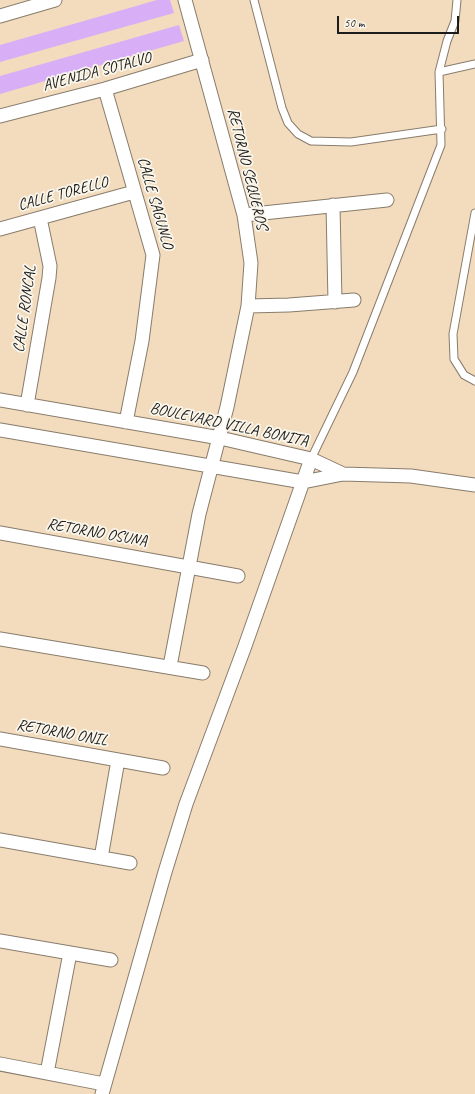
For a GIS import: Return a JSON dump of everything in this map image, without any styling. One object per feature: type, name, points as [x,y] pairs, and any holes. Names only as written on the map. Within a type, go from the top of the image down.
[{"type":"street","points":[[0,16],[55,0]]},
{"type":"street","name":"RETORNO SEQUEROS","points":[[185,0],[244,215],[250,263],[248,306],[220,438],[212,466]]},
{"type":"street","name":"AVENIDA SOTALVO","points":[[0,116],[105,89],[202,60]]},
{"type":"street","name":"CALLE SAGUNLO","points":[[105,89],[134,192],[154,255],[142,340],[126,422]]},
{"type":"street","name":"CALLE TORELLO","points":[[0,229],[134,192]]},
{"type":"street","points":[[244,215],[387,200]]},
{"type":"street","points":[[333,205],[335,302]]},
{"type":"street","name":"CALLE RONCAL","points":[[27,405],[50,266],[40,218]]},
{"type":"street","points":[[248,306],[354,300]]},
{"type":"street","name":"BOULEVARD VILLA BONITA","points":[[0,400],[220,438],[311,459],[343,474]]},
{"type":"street","points":[[0,430],[302,482],[343,474],[411,476],[475,485]]},
{"type":"street","points":[[0,1064],[47,1073],[103,1089],[186,804],[245,646],[311,459]]},
{"type":"street","points":[[170,666],[188,567],[212,466]]},
{"type":"street","name":"RETORNO OSUNA","points":[[0,533],[238,576]]},
{"type":"street","points":[[0,639],[170,666],[202,673]]},
{"type":"street","name":"RETORNO ONIL","points":[[0,739],[163,768]]},
{"type":"street","name":"RETORNO ONIL","points":[[101,858],[118,760]]},
{"type":"street","points":[[0,840],[130,863]]},
{"type":"street","points":[[0,941],[111,960]]},
{"type":"street","points":[[47,1073],[70,953]]},
{"type":"lane","points":[[254,0],[282,108],[288,124],[298,134],[311,141],[351,142],[442,129]]},
{"type":"lane","points":[[311,459],[356,364],[441,145],[442,129],[439,104],[439,72],[447,42],[455,21],[457,0]]},
{"type":"lane","points":[[439,72],[475,64]]},
{"type":"lane","points":[[475,213],[453,334],[454,359],[464,375],[475,381]]},
{"type":"building","points":[[157,0],[170,0],[174,13],[0,62],[0,45]]},
{"type":"building","points":[[179,25],[184,41],[0,94],[0,76]]}]
